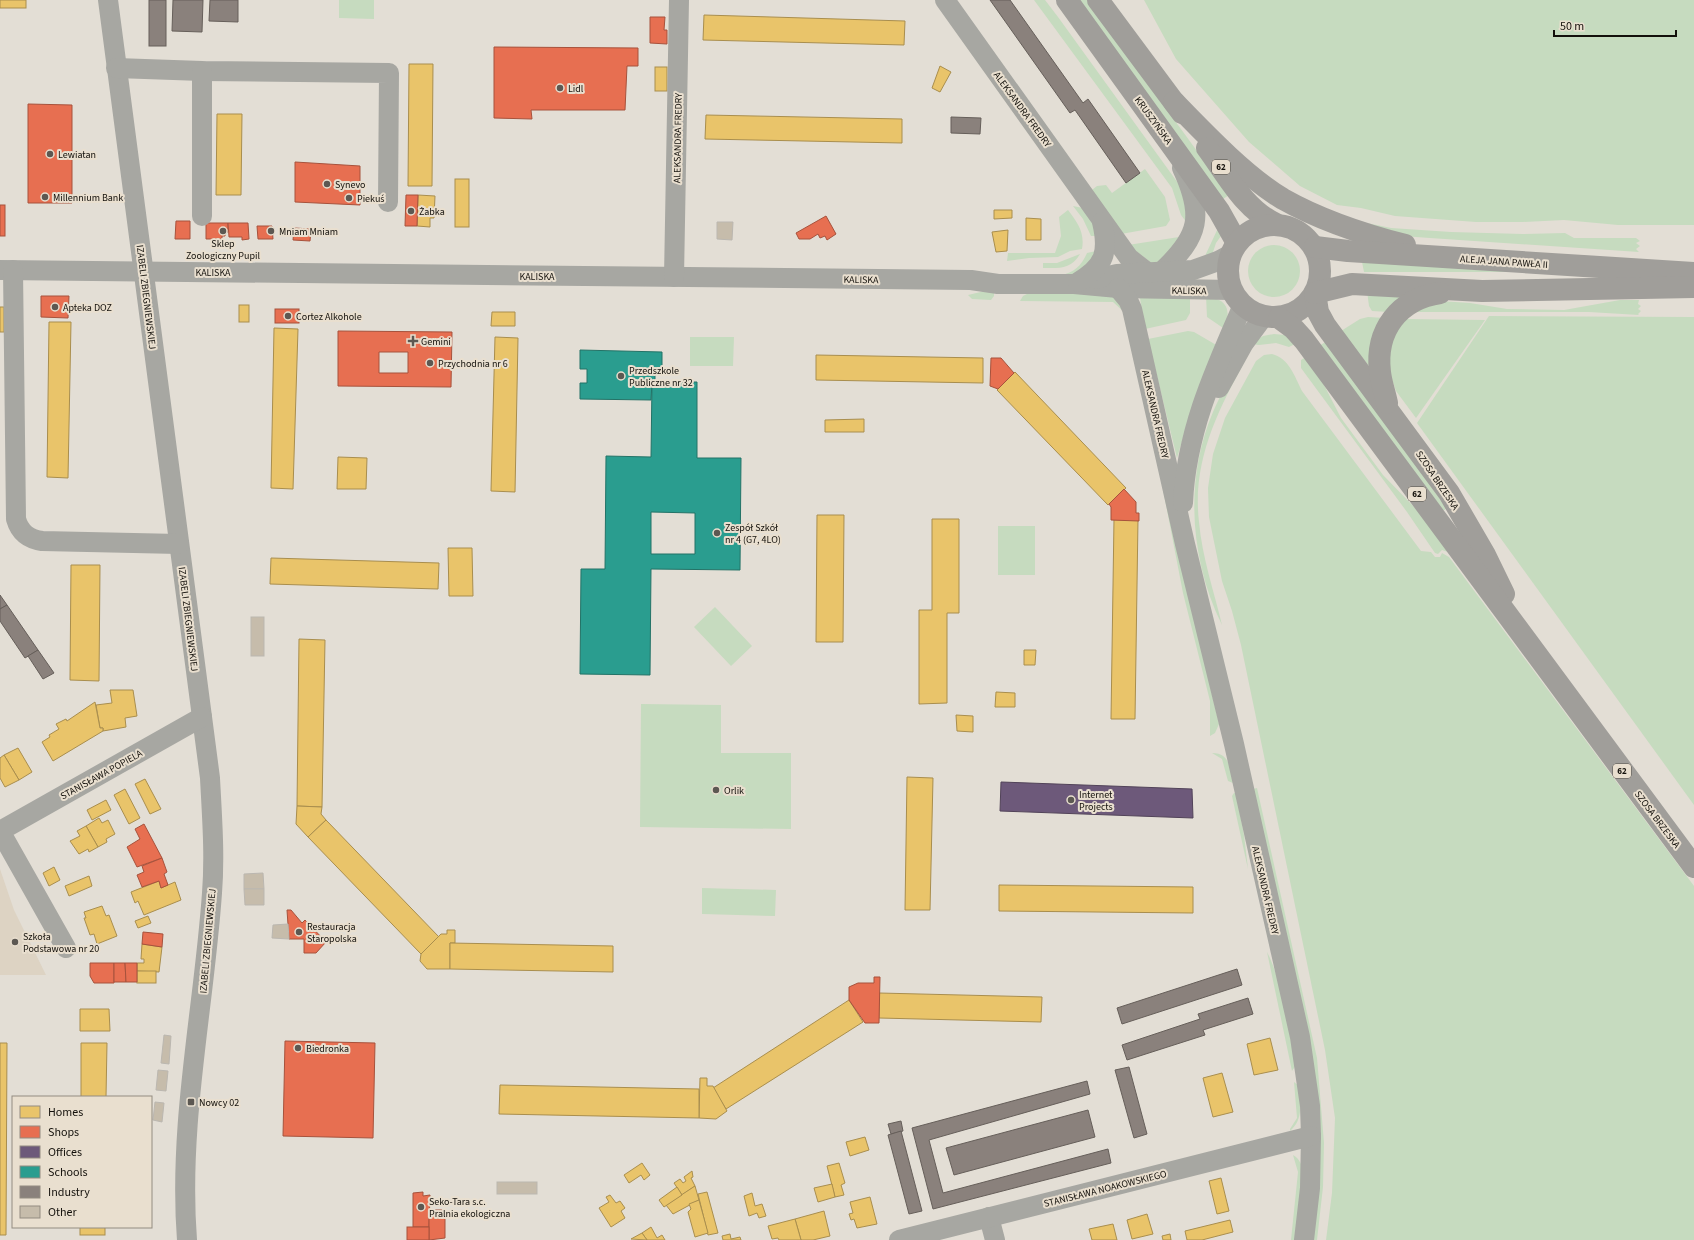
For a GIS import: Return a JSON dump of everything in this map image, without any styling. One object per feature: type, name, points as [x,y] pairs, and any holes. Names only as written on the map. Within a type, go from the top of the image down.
[{"type":"main road","name":"KRUSZYŃSKA","points":[[1067,0],[1219,211],[1234,248]]},
{"type":"main road","name":"62","points":[[1098,0],[1245,201],[1267,220],[1298,231],[1307,237],[1314,247],[1321,271],[1319,282],[1315,294],[1295,313],[1272,317],[1237,298]]},
{"type":"main road","points":[[1174,102],[1221,149],[1282,198],[1302,209],[1344,228],[1386,240],[1419,249],[1485,260]]},
{"type":"main road","points":[[1237,298],[1228,272],[1234,248],[1252,230],[1267,225],[1276,224]]},
{"type":"main road","name":"ALEJA JANA PAWŁA II","points":[[1314,247],[1348,251],[1694,274]]},
{"type":"main road","points":[[1315,294],[1352,284],[1482,291]]},
{"type":"main road","points":[[1389,411],[1380,372],[1379,357],[1386,328],[1398,312],[1424,296],[1482,291],[1694,287]]},
{"type":"main road","name":"SZOSA BRZESKA","points":[[1315,294],[1318,312],[1326,325],[1417,447],[1465,520],[1515,614],[1551,674]]},
{"type":"main road","name":"SZOSA BRZESKA","points":[[1272,317],[1294,328],[1304,340],[1694,867]]},
{"type":"street","name":"IZABELI ZBIEGNIEWSKIEJ","points":[[108,0],[210,778],[213,869],[209,933],[189,1125],[185,1215],[188,1240]]},
{"type":"street","name":"ALEKSANDRA FREDRY","points":[[674,277],[679,0]]},
{"type":"street","name":"ALEKSANDRA FREDRY","points":[[945,0],[1102,218],[1129,258],[1154,272]]},
{"type":"street","points":[[116,68],[202,71],[389,73],[388,202]]},
{"type":"street","points":[[202,71],[202,216]]},
{"type":"street","points":[[1154,272],[1185,248],[1195,226],[1196,214],[1190,186],[1157,125]]},
{"type":"street","name":"ALEKSANDRA FREDRY","points":[[1074,284],[1094,270],[1104,254],[1106,240],[1102,218]]},
{"type":"street","name":"KALISKA","points":[[1074,284],[1117,274],[1202,268],[1234,248]]},
{"type":"street","points":[[6,270],[16,519],[18,525],[27,536],[42,542],[179,544]]},
{"type":"street","name":"KALISKA","points":[[6,270],[971,280],[998,284],[1074,284],[1237,298]]},
{"type":"street","name":"ALEKSANDRA FREDRY","points":[[1118,288],[1128,300],[1132,309],[1234,744],[1300,1037],[1310,1106],[1311,1136],[1310,1188],[1304,1240]]},
{"type":"street","name":"ALEKSANDRA FREDRY","points":[[1186,544],[1183,502],[1184,478],[1188,454],[1237,298]]},
{"type":"street","name":"ALEKSANDRA FREDRY","points":[[1194,431],[1244,343],[1272,317]]},
{"type":"street","name":"STANISŁAWA POPIELA","points":[[0,831],[202,717]]},
{"type":"street","points":[[0,831],[66,948]]},
{"type":"street","name":"STANISŁAWA NOAKOWSKIEGO","points":[[899,1240],[1311,1136]]},
{"type":"street","points":[[989,1217],[995,1240]]},
{"type":"shaded area","name":"Szkoła Podstawowa nr 20","points":[[0,869],[14,910],[46,975],[0,975]]},
{"type":"green space","points":[[339,0],[374,0],[374,19],[339,18]]},
{"type":"green space","points":[[1034,0],[1045,0],[1183,190],[1187,223],[1181,215],[1172,188]]},
{"type":"green space","points":[[1078,0],[1087,0],[1229,195],[1223,199]]},
{"type":"green space","points":[[1144,0],[1694,0],[1694,225],[1618,225],[1564,220],[1476,222],[1395,216],[1361,208],[1337,205],[1300,186],[1249,142],[1176,59]]},
{"type":"green space","points":[[1145,169],[1165,197],[1170,220],[1166,226],[1121,234],[1092,190],[1097,186],[1106,185],[1112,193]]},
{"type":"green space","points":[[1073,206],[1083,208],[1095,225],[1098,236],[1091,236],[1083,219]]},
{"type":"green space","points":[[1068,210],[1080,228],[1083,243],[1082,249],[1070,251],[1058,257],[1029,258],[1007,261],[1008,253],[1055,253],[1061,236],[1059,217]]},
{"type":"green space","points":[[1367,223],[1391,228],[1451,232],[1523,234],[1565,233],[1574,238],[1636,238],[1640,241],[1636,243],[1640,246],[1636,249],[1639,252],[1402,236]]},
{"type":"green space","points":[[1219,226],[1221,236],[1216,243],[1212,255],[1205,256]]},
{"type":"green space","points":[[1179,237],[1166,258],[1153,264],[1128,245]]},
{"type":"green space","points":[[1269,245],[1279,245],[1293,252],[1300,266],[1300,276],[1293,290],[1279,297],[1269,297],[1259,293],[1252,286],[1248,276],[1248,266],[1252,256],[1259,249]]},
{"type":"green space","points":[[1096,251],[1093,258],[1074,275],[1061,275],[1077,268],[1087,253]]},
{"type":"green space","points":[[1080,254],[1073,263],[1064,267],[1043,268],[1043,263],[1057,263]]},
{"type":"green space","points":[[1362,262],[1505,271],[1506,272],[1364,272]]},
{"type":"green space","points":[[989,290],[994,291],[994,296],[991,300],[972,299],[968,295]]},
{"type":"green space","points":[[1367,291],[1409,291],[1389,312],[1372,311],[1369,306]]},
{"type":"green space","points":[[1031,292],[1115,295],[1123,311],[1113,302],[1020,301],[1023,296]]},
{"type":"green space","points":[[1190,296],[1190,313],[1186,320],[1145,329],[1140,298]]},
{"type":"green space","points":[[1206,296],[1219,300],[1226,306],[1228,316],[1226,330],[1207,317]]},
{"type":"green space","points":[[1620,300],[1639,300],[1638,304],[1641,306],[1638,309],[1641,311],[1638,314],[1639,315],[1589,312],[1413,312],[1440,301],[1470,303],[1507,309],[1564,310]]},
{"type":"green space","points":[[1489,316],[1694,317],[1694,805],[1417,423]]},
{"type":"green space","points":[[1368,317],[1385,318],[1373,371],[1341,331],[1360,319]]},
{"type":"green space","points":[[1405,319],[1485,320],[1416,418],[1396,391],[1389,371],[1391,340]]},
{"type":"green space","points":[[1188,331],[1194,332],[1218,346],[1190,414],[1177,458],[1148,339]]},
{"type":"green space","points":[[1274,334],[1285,335],[1295,344],[1289,347],[1276,343],[1259,345],[1251,344],[1263,336]]},
{"type":"green space","points":[[690,337],[734,337],[733,366],[690,366]]},
{"type":"green space","points":[[1327,341],[1446,507],[1445,510],[1443,510],[1319,346]]},
{"type":"green space","points":[[1272,354],[1278,356],[1291,369],[1302,391],[1421,551],[1431,552],[1435,557],[1440,557],[1442,553],[1449,557],[1694,886],[1694,1240],[1326,1240],[1332,1193],[1335,1118],[1325,1050],[1241,645],[1222,581],[1209,517],[1208,488],[1213,454],[1225,418],[1256,361],[1264,355]]},
{"type":"green space","points":[[1306,357],[1323,383],[1341,418],[1383,475],[1417,510],[1448,552],[1442,550],[1438,554],[1435,553],[1407,512],[1301,368],[1301,360]]},
{"type":"green space","points":[[1242,358],[1245,361],[1225,399],[1209,438],[1199,479],[1199,522],[1205,561],[1222,625],[1211,600],[1197,547],[1195,492],[1198,465],[1204,438],[1213,412]]},
{"type":"green space","points":[[1161,479],[1219,724],[1215,733],[1210,736],[1210,701],[1183,593]]},
{"type":"green space","points":[[998,526],[1035,526],[1035,575],[998,575]]},
{"type":"green space","points":[[715,607],[752,646],[731,666],[694,627]]},
{"type":"green space","name":"Orlik","points":[[641,704],[721,705],[721,753],[791,753],[791,829],[640,827]]},
{"type":"green space","points":[[1212,753],[1218,754],[1226,759],[1230,767],[1233,783],[1228,781],[1222,759]]},
{"type":"green space","points":[[1257,788],[1317,1058],[1324,1143],[1323,1187],[1317,1240],[1312,1240],[1319,1186],[1253,789]]},
{"type":"green space","points":[[1236,793],[1244,835],[1248,869],[1232,796]]},
{"type":"green space","points":[[702,888],[776,890],[775,916],[702,914]]},
{"type":"green space","points":[[1267,952],[1273,964],[1285,1007],[1296,1065],[1292,1071]]},
{"type":"green space","points":[[1294,1082],[1299,1086],[1300,1111],[1297,1121],[1290,1131],[1297,1118]]},
{"type":"green space","points":[[1293,1155],[1301,1164],[1302,1181],[1295,1240],[1291,1240],[1298,1172]]},
{"type":"building: Homes","points":[[0,0],[26,0],[26,8],[0,8]]},
{"type":"building: Homes","points":[[704,15],[905,21],[904,45],[703,40]]},
{"type":"building: Homes","points":[[409,64],[433,64],[432,186],[408,186]]},
{"type":"building: Homes","points":[[940,66],[951,72],[940,92],[932,88]]},
{"type":"building: Homes","points":[[655,67],[667,67],[667,91],[655,91]]},
{"type":"building: Homes","points":[[217,114],[242,114],[241,195],[216,195]]},
{"type":"building: Homes","points":[[706,115],[902,119],[902,143],[705,139]]},
{"type":"building: Homes","points":[[455,179],[469,179],[469,227],[455,227]]},
{"type":"building: Homes","points":[[418,195],[435,196],[434,218],[430,218],[430,227],[417,226]]},
{"type":"building: Homes","points":[[994,210],[1012,210],[1012,218],[994,219]]},
{"type":"building: Homes","points":[[1026,218],[1041,219],[1041,240],[1026,240]]},
{"type":"building: Homes","points":[[1008,230],[1007,251],[996,252],[992,232]]},
{"type":"building: Homes","points":[[239,305],[249,305],[249,322],[239,322]]},
{"type":"building: Homes","points":[[0,307],[4,307],[4,332],[0,332]]},
{"type":"building: Homes","points":[[492,312],[515,312],[515,326],[491,326]]},
{"type":"building: Homes","points":[[49,322],[71,322],[68,478],[47,477]]},
{"type":"building: Homes","points":[[274,328],[298,329],[293,489],[271,488]]},
{"type":"building: Homes","points":[[495,337],[518,338],[515,492],[491,491]]},
{"type":"building: Homes","points":[[816,355],[983,358],[983,383],[816,380]]},
{"type":"building: Homes","points":[[1015,372],[1126,488],[1108,505],[997,390]]},
{"type":"building: Homes","points":[[864,419],[864,432],[825,432],[825,420]]},
{"type":"building: Homes","points":[[338,457],[367,458],[366,489],[337,489]]},
{"type":"building: Homes","points":[[817,515],[844,515],[843,642],[816,642]]},
{"type":"building: Homes","points":[[932,519],[959,519],[959,613],[947,613],[947,703],[919,704],[919,610],[932,610]]},
{"type":"building: Homes","points":[[1114,519],[1138,519],[1135,719],[1111,719]]},
{"type":"building: Homes","points":[[448,548],[472,548],[473,596],[449,596]]},
{"type":"building: Homes","points":[[271,558],[439,563],[438,589],[270,584]]},
{"type":"building: Homes","points":[[71,565],[100,565],[99,681],[70,680]]},
{"type":"building: Homes","points":[[299,639],[325,640],[322,807],[297,806]]},
{"type":"building: Homes","points":[[1024,650],[1036,650],[1035,665],[1024,665]]},
{"type":"building: Homes","points":[[110,690],[133,690],[137,716],[125,718],[126,727],[103,731],[103,728],[100,728],[96,705],[112,703]]},
{"type":"building: Homes","points":[[996,692],[1015,693],[1015,707],[995,707]]},
{"type":"building: Homes","points":[[95,702],[100,728],[103,728],[103,731],[53,761],[42,742],[50,737],[49,735],[59,729],[56,724],[66,719],[67,721]]},
{"type":"building: Homes","points":[[956,715],[973,716],[973,732],[957,731]]},
{"type":"building: Homes","points":[[18,748],[32,772],[19,780],[4,755]]},
{"type":"building: Homes","points":[[4,755],[19,780],[5,787],[0,778],[0,758]]},
{"type":"building: Homes","points":[[907,777],[933,778],[930,910],[905,910]]},
{"type":"building: Homes","points":[[145,779],[161,809],[150,814],[135,784]]},
{"type":"building: Homes","points":[[125,789],[140,818],[129,824],[114,795]]},
{"type":"building: Homes","points":[[106,800],[111,810],[92,820],[87,810]]},
{"type":"building: Homes","points":[[297,806],[322,807],[321,814],[326,820],[308,837],[296,824]]},
{"type":"building: Homes","points":[[99,818],[102,823],[108,820],[115,834],[106,839],[107,842],[98,847],[86,826]]},
{"type":"building: Homes","points":[[326,820],[439,937],[421,954],[308,837]]},
{"type":"building: Homes","points":[[86,826],[98,847],[89,852],[88,849],[79,854],[70,841],[80,836],[77,831]]},
{"type":"building: Homes","points":[[54,867],[60,880],[49,886],[43,873]]},
{"type":"building: Homes","points":[[89,876],[92,886],[69,896],[65,886]]},
{"type":"building: Homes","points":[[159,881],[161,888],[175,882],[181,900],[144,915],[138,901],[135,903],[131,892]]},
{"type":"building: Homes","points":[[999,885],[1193,887],[1193,913],[999,911]]},
{"type":"building: Homes","points":[[102,906],[106,916],[109,915],[117,936],[97,944],[94,934],[90,935],[84,918],[86,918],[84,912]]},
{"type":"building: Homes","points":[[148,916],[151,923],[138,928],[135,921]]},
{"type":"building: Homes","points":[[447,930],[455,930],[455,943],[450,943],[450,969],[427,969],[420,961],[421,954],[441,934],[447,934]]},
{"type":"building: Homes","points":[[450,943],[613,946],[613,972],[450,969]]},
{"type":"building: Homes","points":[[142,944],[162,947],[159,972],[137,971],[137,963],[144,963],[144,959],[141,959]]},
{"type":"building: Homes","points":[[137,971],[156,971],[156,983],[137,983]]},
{"type":"building: Homes","points":[[879,993],[1042,997],[1041,1022],[879,1018]]},
{"type":"building: Homes","points":[[849,1000],[863,1022],[726,1109],[713,1088]]},
{"type":"building: Homes","points":[[80,1009],[109,1009],[110,1031],[80,1031]]},
{"type":"building: Homes","points":[[1270,1038],[1278,1070],[1254,1075],[1247,1044]]},
{"type":"building: Homes","points":[[0,1043],[7,1043],[6,1235],[0,1235]]},
{"type":"building: Homes","points":[[81,1043],[107,1043],[106,1096],[81,1096]]},
{"type":"building: Homes","points":[[1222,1073],[1233,1112],[1213,1117],[1203,1078]]},
{"type":"building: Homes","points":[[700,1078],[707,1078],[707,1086],[713,1086],[727,1111],[716,1119],[699,1118]]},
{"type":"building: Homes","points":[[500,1085],[699,1089],[699,1118],[499,1114]]},
{"type":"building: Homes","points":[[865,1137],[869,1150],[850,1156],[846,1142]]},
{"type":"building: Homes","points":[[642,1163],[650,1175],[644,1180],[641,1175],[629,1183],[624,1175]]},
{"type":"building: Homes","points":[[839,1163],[845,1183],[841,1185],[844,1195],[835,1197],[827,1166]]},
{"type":"building: Homes","points":[[692,1171],[693,1177],[691,1178],[695,1186],[682,1195],[674,1183],[680,1179],[683,1183],[686,1181],[684,1177]]},
{"type":"building: Homes","points":[[1221,1178],[1229,1211],[1217,1214],[1209,1181]]},
{"type":"building: Homes","points":[[832,1184],[835,1197],[818,1202],[814,1188]]},
{"type":"building: Homes","points":[[695,1186],[699,1200],[673,1214],[666,1205]]},
{"type":"building: Homes","points":[[677,1187],[682,1195],[664,1207],[659,1200]]},
{"type":"building: Homes","points":[[707,1192],[718,1233],[708,1235],[698,1194]]},
{"type":"building: Homes","points":[[752,1193],[755,1206],[762,1204],[766,1216],[759,1218],[757,1213],[749,1216],[744,1196]]},
{"type":"building: Homes","points":[[610,1195],[616,1203],[620,1201],[625,1208],[621,1211],[625,1218],[611,1227],[599,1208],[609,1202],[606,1197]]},
{"type":"building: Homes","points":[[870,1197],[877,1224],[857,1228],[854,1219],[851,1220],[849,1214],[853,1213],[850,1202]]},
{"type":"building: Homes","points":[[699,1200],[708,1233],[695,1237],[688,1212],[691,1209],[689,1204]]},
{"type":"building: Homes","points":[[824,1211],[830,1236],[813,1240],[801,1240],[795,1219]]},
{"type":"building: Homes","points":[[1147,1214],[1153,1234],[1132,1239],[1127,1220]]},
{"type":"building: Homes","points":[[795,1219],[801,1240],[779,1240],[778,1238],[772,1239],[768,1226]]},
{"type":"building: Homes","points":[[1230,1220],[1233,1232],[1202,1240],[1187,1240],[1185,1231]]},
{"type":"building: Homes","points":[[1113,1224],[1117,1240],[1092,1240],[1089,1229]]},
{"type":"building: Homes","points":[[651,1227],[657,1238],[662,1235],[665,1240],[647,1240],[642,1233]]},
{"type":"building: Homes","points":[[80,1228],[105,1228],[105,1235],[80,1235]]},
{"type":"building: Homes","points":[[642,1233],[647,1240],[631,1239]]},
{"type":"building: Homes","points":[[730,1234],[731,1239],[740,1237],[741,1240],[723,1240],[722,1236]]},
{"type":"building: Homes","points":[[1170,1234],[1171,1240],[1163,1240],[1162,1236]]},
{"type":"building: Shops","points":[[650,17],[665,17],[664,30],[667,30],[667,44],[650,43]]},
{"type":"building: Shops","name":"Lidl","points":[[494,47],[638,48],[638,66],[627,66],[625,110],[531,110],[532,119],[494,118]]},
{"type":"building: Shops","name":"Lewiatan","points":[[28,104],[72,105],[72,203],[28,203]]},
{"type":"building: Shops","name":"Synevo","points":[[295,162],[360,166],[360,205],[295,202]]},
{"type":"building: Shops","name":"Żabka","points":[[406,195],[418,195],[417,226],[405,226]]},
{"type":"building: Shops","points":[[0,205],[5,205],[5,236],[0,236]]},
{"type":"building: Shops","points":[[826,216],[836,234],[827,240],[825,236],[820,238],[818,234],[810,239],[799,239],[796,233]]},
{"type":"building: Shops","points":[[176,221],[190,221],[190,239],[175,239]]},
{"type":"building: Shops","points":[[206,223],[228,223],[228,232],[225,232],[225,236],[222,236],[222,239],[206,239]]},
{"type":"building: Shops","points":[[228,223],[248,223],[249,239],[242,240],[242,237],[229,237]]},
{"type":"building: Shops","points":[[257,226],[272,226],[273,239],[258,239]]},
{"type":"building: Shops","points":[[294,228],[311,229],[310,241],[293,240]]},
{"type":"building: Shops","name":"Apteka DOZ","points":[[41,296],[69,296],[68,318],[41,317]]},
{"type":"building: Shops","points":[[275,309],[299,309],[299,323],[275,323]]},
{"type":"building: Shops","name":"Przychodnia nr 6","points":[[338,331],[452,332],[451,387],[338,386]],"holes":[[[379,352],[408,352],[408,373],[379,373]]]},
{"type":"building: Shops","points":[[991,358],[1001,358],[1014,373],[998,389],[990,386]]},
{"type":"building: Shops","points":[[1124,489],[1136,502],[1136,513],[1139,513],[1139,521],[1111,520],[1111,507],[1109,504]]},
{"type":"building: Shops","points":[[144,824],[162,858],[137,867],[127,847],[140,839],[135,829]]},
{"type":"building: Shops","points":[[162,858],[167,872],[164,874],[168,885],[161,888],[159,881],[142,887],[137,875],[144,872],[142,866]]},
{"type":"building: Shops","points":[[287,910],[291,910],[302,923],[305,920],[326,942],[316,953],[304,953],[304,939],[289,939]]},
{"type":"building: Shops","points":[[143,932],[163,934],[162,947],[142,944]]},
{"type":"building: Shops","points":[[90,963],[114,963],[114,983],[94,983],[90,976]]},
{"type":"building: Shops","points":[[114,963],[125,963],[126,982],[114,982]]},
{"type":"building: Shops","points":[[125,963],[137,963],[137,982],[126,982]]},
{"type":"building: Shops","points":[[874,977],[880,977],[879,1023],[865,1023],[849,1000],[849,987],[858,983],[874,983]]},
{"type":"building: Shops","points":[[285,1041],[375,1043],[373,1138],[283,1136]]},
{"type":"building: Shops","name":"Seko-Tara s.c. Pralnia ekologiczna","points":[[423,1192],[423,1196],[430,1195],[429,1227],[413,1227],[413,1193]]},
{"type":"building: Shops","points":[[429,1210],[445,1210],[445,1238],[429,1240]]},
{"type":"building: Shops","points":[[407,1227],[429,1227],[429,1240],[407,1240]]},
{"type":"building: Offices","points":[[1001,782],[1192,789],[1193,818],[1000,811]]},
{"type":"building: Schools","name":"Przedszkole Publiczne nr 32","points":[[580,350],[662,352],[662,370],[655,370],[655,382],[652,382],[651,400],[580,399],[580,383],[587,383],[587,369],[580,369]]},
{"type":"building: Schools","name":"Zespół Szkół nr 4 (G7, 4LO)","points":[[652,382],[697,382],[697,458],[741,458],[740,570],[651,569],[650,675],[580,674],[581,569],[605,569],[606,456],[651,457]],"holes":[[[651,512],[695,513],[695,554],[651,554]]]},
{"type":"building: Industry","points":[[149,0],[166,0],[166,46],[149,46]]},
{"type":"building: Industry","points":[[173,0],[203,0],[202,32],[172,31]]},
{"type":"building: Industry","points":[[210,0],[238,0],[238,22],[209,21]]},
{"type":"building: Industry","points":[[990,0],[1010,0],[1083,103],[1088,99],[1140,173],[1126,183],[1075,110],[1070,113]]},
{"type":"building: Industry","points":[[951,117],[981,118],[980,134],[951,133]]},
{"type":"building: Industry","points":[[0,595],[7,605],[0,609]]},
{"type":"building: Industry","points":[[7,605],[38,650],[25,658],[0,621],[0,609]]},
{"type":"building: Industry","points":[[38,650],[54,673],[43,679],[28,656]]},
{"type":"building: Industry","points":[[1237,969],[1242,985],[1122,1024],[1117,1008]]},
{"type":"building: Industry","points":[[1248,998],[1253,1014],[1203,1030],[1205,1035],[1127,1060],[1122,1045],[1200,1019],[1198,1014]]},
{"type":"building: Industry","points":[[1129,1067],[1147,1134],[1134,1138],[1115,1070]]},
{"type":"building: Industry","points":[[1087,1081],[1090,1094],[929,1140],[943,1193],[1108,1149],[1111,1163],[933,1209],[912,1128]]},
{"type":"building: Industry","points":[[1088,1110],[1095,1137],[954,1175],[946,1148]]},
{"type":"building: Industry","points":[[901,1121],[903,1131],[891,1134],[888,1124]]},
{"type":"building: Industry","points":[[901,1131],[922,1211],[909,1214],[888,1135]]},
{"type":"building: Other","points":[[717,222],[733,222],[732,240],[717,239]]},
{"type":"building: Other","points":[[251,617],[264,617],[264,656],[251,656]]},
{"type":"building: Other","points":[[263,873],[264,889],[244,889],[244,874]]},
{"type":"building: Other","points":[[244,889],[264,889],[264,905],[245,905]]},
{"type":"building: Other","points":[[288,924],[289,939],[272,938],[273,925]]},
{"type":"building: Other","points":[[164,1035],[171,1036],[169,1064],[161,1063]]},
{"type":"building: Other","points":[[158,1070],[168,1071],[166,1091],[156,1090]]},
{"type":"building: Other","points":[[155,1102],[164,1103],[162,1122],[153,1120]]},
{"type":"building: Other","points":[[497,1182],[537,1182],[537,1194],[497,1194]]},
{"type":"place","name":"Lidl","points":[[560,88]]},
{"type":"place","name":"Lewiatan","points":[[50,154]]},
{"type":"place","name":"Synevo","points":[[327,184]]},
{"type":"place","name":"Millennium Bank","points":[[45,197]]},
{"type":"place","name":"Piekuś","points":[[349,198]]},
{"type":"place","name":"Żabka","points":[[411,211]]},
{"type":"place","name":"Sklep Zoologiczny Pupil","points":[[223,231]]},
{"type":"place","name":"Mniam Mniam","points":[[271,231]]},
{"type":"place","name":"Apteka DOZ","points":[[55,307]]},
{"type":"place","name":"Cortez Alkohole","points":[[288,316]]},
{"type":"place","name":"Gemini","points":[[413,341]]},
{"type":"place","name":"Przychodnia nr 6","points":[[430,363]]},
{"type":"place","name":"Przedszkole Publiczne nr 32","points":[[621,376]]},
{"type":"place","name":"Zespół Szkół nr 4 (G7, 4LO)","points":[[717,533]]},
{"type":"place","name":"Orlik","points":[[716,790]]},
{"type":"place","name":"Internet Projects","points":[[1071,800]]},
{"type":"place","name":"Restauracja Staropolska","points":[[299,932]]},
{"type":"place","name":"Szkoła Podstawowa nr 20","points":[[15,942]]},
{"type":"place","name":"Biedronka","points":[[298,1048]]},
{"type":"place","name":"Nowcy 02","points":[[191,1102]]},
{"type":"place","name":"Seko-Tara s.c. Pralnia ekologiczna","points":[[421,1207]]}]
